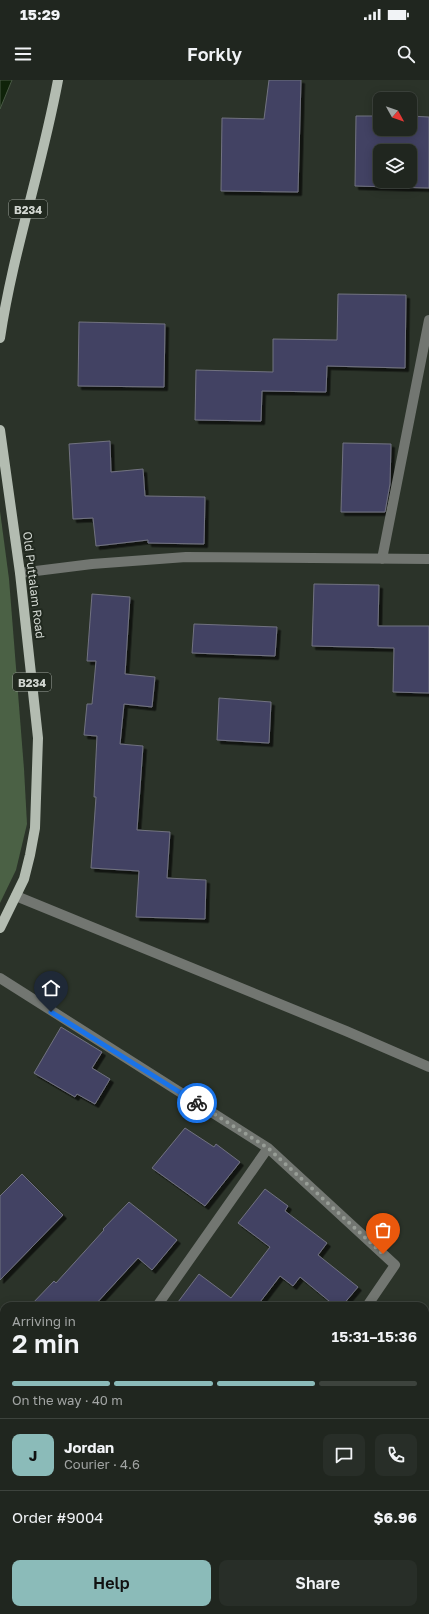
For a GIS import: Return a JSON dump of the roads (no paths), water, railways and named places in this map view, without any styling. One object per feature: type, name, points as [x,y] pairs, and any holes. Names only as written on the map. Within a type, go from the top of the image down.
[{"type":"main road","name":"B234","points":[[0,338],[19,245],[44,149],[58,80]]},
{"type":"main road","name":"Old Puttalam Road","points":[[0,430],[20,573],[38,738],[35,828],[29,861],[24,879],[0,928]]},
{"type":"street","points":[[382,559],[429,320]]},
{"type":"street","points":[[20,573],[92,564],[186,557],[429,559]]},
{"type":"street","points":[[16,896],[346,1031],[429,1067]]},
{"type":"street","points":[[0,978],[268,1148],[395,1265],[370,1302]]},
{"type":"street","points":[[160,1302],[268,1148]]}]
